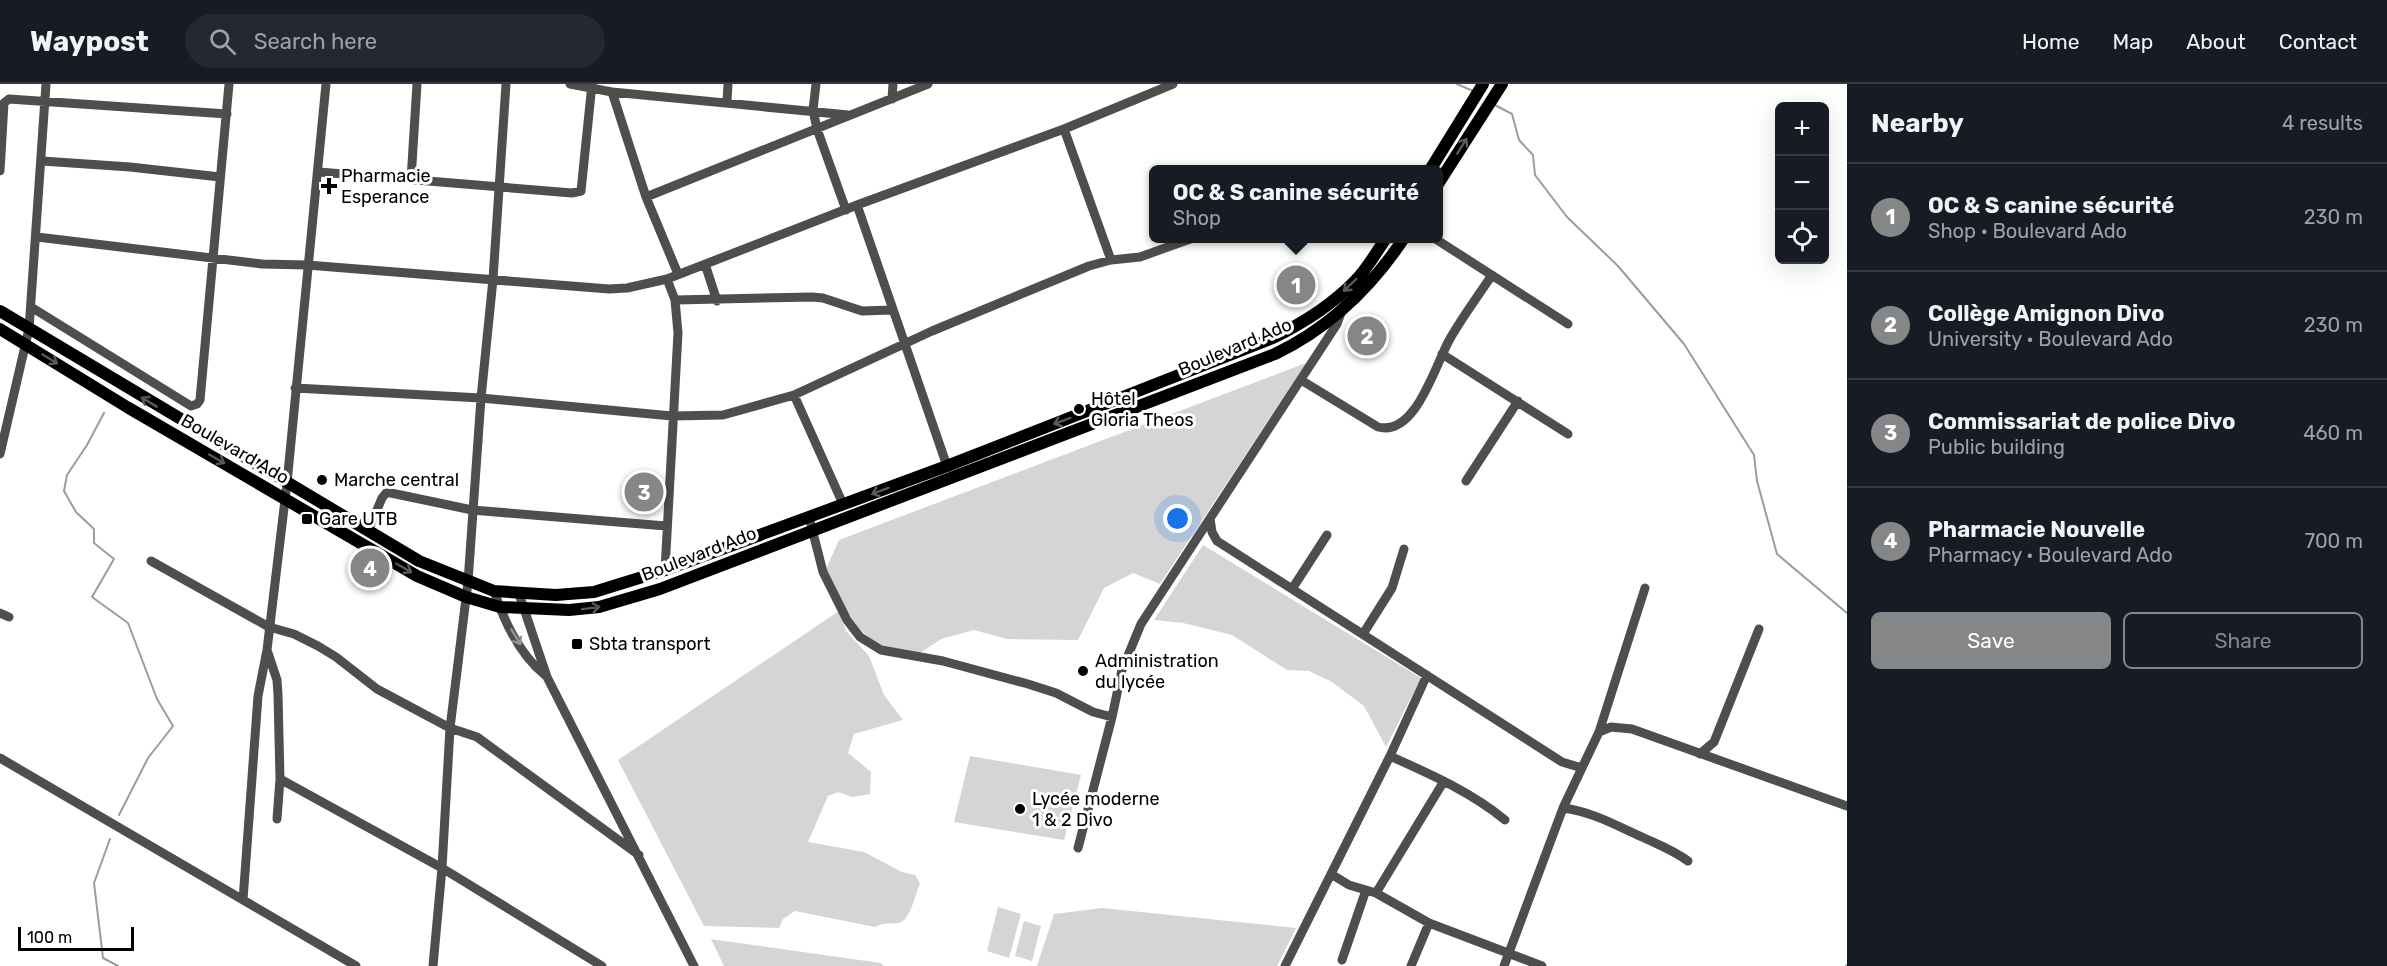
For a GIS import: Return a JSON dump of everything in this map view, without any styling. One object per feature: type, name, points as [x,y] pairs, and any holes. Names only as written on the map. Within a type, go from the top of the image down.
[{"type":"main road","points":[[1443,176],[1502,84]]},
{"type":"main road","points":[[1433,165],[1478,92]]},
{"type":"main road","name":"Boulevard Ado","points":[[0,311],[419,561],[494,591],[556,596],[585,593],[665,570],[947,466],[1262,342],[1305,322],[1356,280],[1382,243]]},
{"type":"main road","name":"Boulevard Ado","points":[[0,329],[127,407],[417,576],[466,597],[500,607],[569,610],[599,607],[628,600],[1275,354],[1297,343],[1356,298],[1385,267],[1401,243]]},
{"type":"street","points":[[0,454],[29,329],[46,84]]},
{"type":"street","points":[[31,307],[191,406],[197,404],[200,400],[229,84]]},
{"type":"street","points":[[243,900],[258,696],[267,650],[287,483],[326,84]]},
{"type":"street","points":[[411,180],[417,84]]},
{"type":"street","points":[[433,966],[442,868],[450,728],[468,582],[481,398],[493,279],[506,84]]},
{"type":"street","points":[[570,84],[592,86],[612,92],[850,115]]},
{"type":"street","points":[[727,102],[728,84]]},
{"type":"street","points":[[816,84],[813,110],[816,129],[846,210]]},
{"type":"street","points":[[892,99],[893,84]]},
{"type":"street","points":[[646,197],[928,84]]},
{"type":"street","points":[[37,237],[262,264],[308,265],[609,289],[627,288],[667,279],[1064,129],[1160,86],[1173,84]]},
{"type":"street","points":[[319,172],[572,193],[581,191],[584,182],[592,86]]},
{"type":"street","points":[[612,92],[646,197],[678,274]]},
{"type":"street","points":[[0,171],[5,100],[227,114]]},
{"type":"street","points":[[1064,129],[1111,260]]},
{"type":"street","points":[[42,161],[130,167],[220,177]]},
{"type":"street","points":[[857,206],[947,466]]},
{"type":"street","points":[[295,388],[481,398],[672,416],[723,415],[794,395],[1089,266],[1140,256],[1178,243]]},
{"type":"street","points":[[1442,243],[1568,324]]},
{"type":"street","points":[[705,264],[717,301]]},
{"type":"street","points":[[1301,380],[1378,428],[1385,429],[1400,424],[1410,416],[1418,404],[1449,339],[1492,276]]},
{"type":"street","points":[[665,570],[678,333],[675,300],[667,279]]},
{"type":"street","points":[[675,300],[717,301],[812,297],[829,299],[862,310],[892,310]]},
{"type":"street","points":[[1078,848],[1122,670],[1141,624],[1337,324],[1342,310]]},
{"type":"street","points":[[1442,354],[1568,434]]},
{"type":"street","points":[[794,395],[843,504]]},
{"type":"street","points":[[1466,481],[1518,401]]},
{"type":"street","points":[[368,531],[386,493],[472,510],[666,526]]},
{"type":"street","points":[[809,517],[823,572],[847,620],[860,637],[881,651],[943,661],[1028,684],[1056,693],[1093,712],[1112,717]]},
{"type":"street","points":[[1210,519],[1212,532],[1217,541],[1562,762],[1582,768]]},
{"type":"street","points":[[1292,589],[1327,535]]},
{"type":"street","points":[[1363,634],[1392,588],[1404,549]]},
{"type":"street","points":[[151,561],[269,627],[294,634],[318,646],[377,689],[450,728],[468,733],[485,742],[639,855]]},
{"type":"street","points":[[1504,966],[1563,808],[1599,732],[1645,588]]},
{"type":"street","points":[[494,591],[500,607],[528,657],[535,668],[547,677]]},
{"type":"street","points":[[519,594],[547,677],[694,966]]},
{"type":"street","points":[[1700,754],[1714,742],[1759,629]]},
{"type":"street","points":[[267,650],[277,680],[280,779],[277,819]]},
{"type":"street","points":[[1285,966],[1390,756],[1427,675]]},
{"type":"street","points":[[1599,732],[1611,727],[1632,729],[1847,806]]},
{"type":"street","points":[[1390,756],[1444,781],[1474,798],[1505,820]]},
{"type":"street","points":[[0,758],[356,966]]},
{"type":"street","points":[[280,779],[442,868],[602,966]]},
{"type":"street","points":[[1342,960],[1371,892],[1444,781]]},
{"type":"street","points":[[1563,808],[1585,812],[1608,820],[1670,848],[1689,861]]},
{"type":"street","points":[[1330,874],[1349,885],[1371,892],[1429,923],[1542,966]]},
{"type":"street","points":[[1411,966],[1429,923]]},
{"type":"shaded area","points":[[1306,363],[1160,584],[1133,573],[1104,588],[1078,640],[1007,639],[974,630],[941,639],[920,653],[888,649],[876,643],[858,626],[843,603],[826,569],[839,540]]},
{"type":"shaded area","points":[[1203,545],[1421,678],[1386,747],[1364,706],[1332,682],[1309,671],[1287,670],[1232,635],[1183,623],[1154,620]]},
{"type":"shaded area","points":[[839,611],[846,631],[869,656],[884,695],[903,720],[854,734],[848,753],[871,772],[870,794],[852,797],[838,792],[828,796],[808,842],[864,852],[902,872],[915,875],[920,883],[912,906],[903,921],[875,927],[795,911],[783,919],[779,928],[704,926],[618,760]]},
{"type":"shaded area","points":[[970,756],[1081,775],[1064,840],[954,822]]},
{"type":"shaded area","points":[[998,907],[1021,914],[1009,958],[987,951]]},
{"type":"shaded area","points":[[1102,908],[1296,928],[1277,966],[1037,966],[1054,914]]},
{"type":"shaded area","points":[[1024,921],[1041,926],[1032,961],[1015,956]]},
{"type":"shaded area","points":[[711,939],[881,963],[884,966],[724,966]]},
{"type":"waterway","points":[[1457,84],[1473,91]]},
{"type":"waterway","points":[[1493,104],[1512,114],[1519,140],[1533,155],[1535,175],[1567,217],[1618,266],[1684,344],[1754,455],[1757,481],[1777,554],[1847,613]]},
{"type":"waterway","points":[[104,413],[87,445],[67,475],[64,491],[76,512],[94,529],[94,543],[114,559],[92,597],[128,623],[157,699],[173,726],[148,758],[119,815]]},
{"type":"waterway","points":[[110,839],[94,883],[103,958],[118,966]]},
{"type":"place","name":"Pharmacie Esperance","points":[[329,186]]},
{"type":"place","name":"OC & S canine sécurité","points":[[1296,285]]},
{"type":"place","name":"Collège Amignon Divo","points":[[1367,336]]},
{"type":"place","name":"Hôtel Gloria Theos","points":[[1079,409]]},
{"type":"place","name":"Marche central","points":[[322,480]]},
{"type":"place","name":"Commissariat de police Divo","points":[[644,492]]},
{"type":"place","name":"Gare UTB","points":[[307,519]]},
{"type":"place","name":"Pharmacie Nouvelle","points":[[370,568]]},
{"type":"place","name":"Sbta transport","points":[[577,644]]},
{"type":"place","name":"Administration du lycée","points":[[1083,671]]},
{"type":"place","name":"Lycée moderne 1 & 2 Divo","points":[[1020,809]]}]
